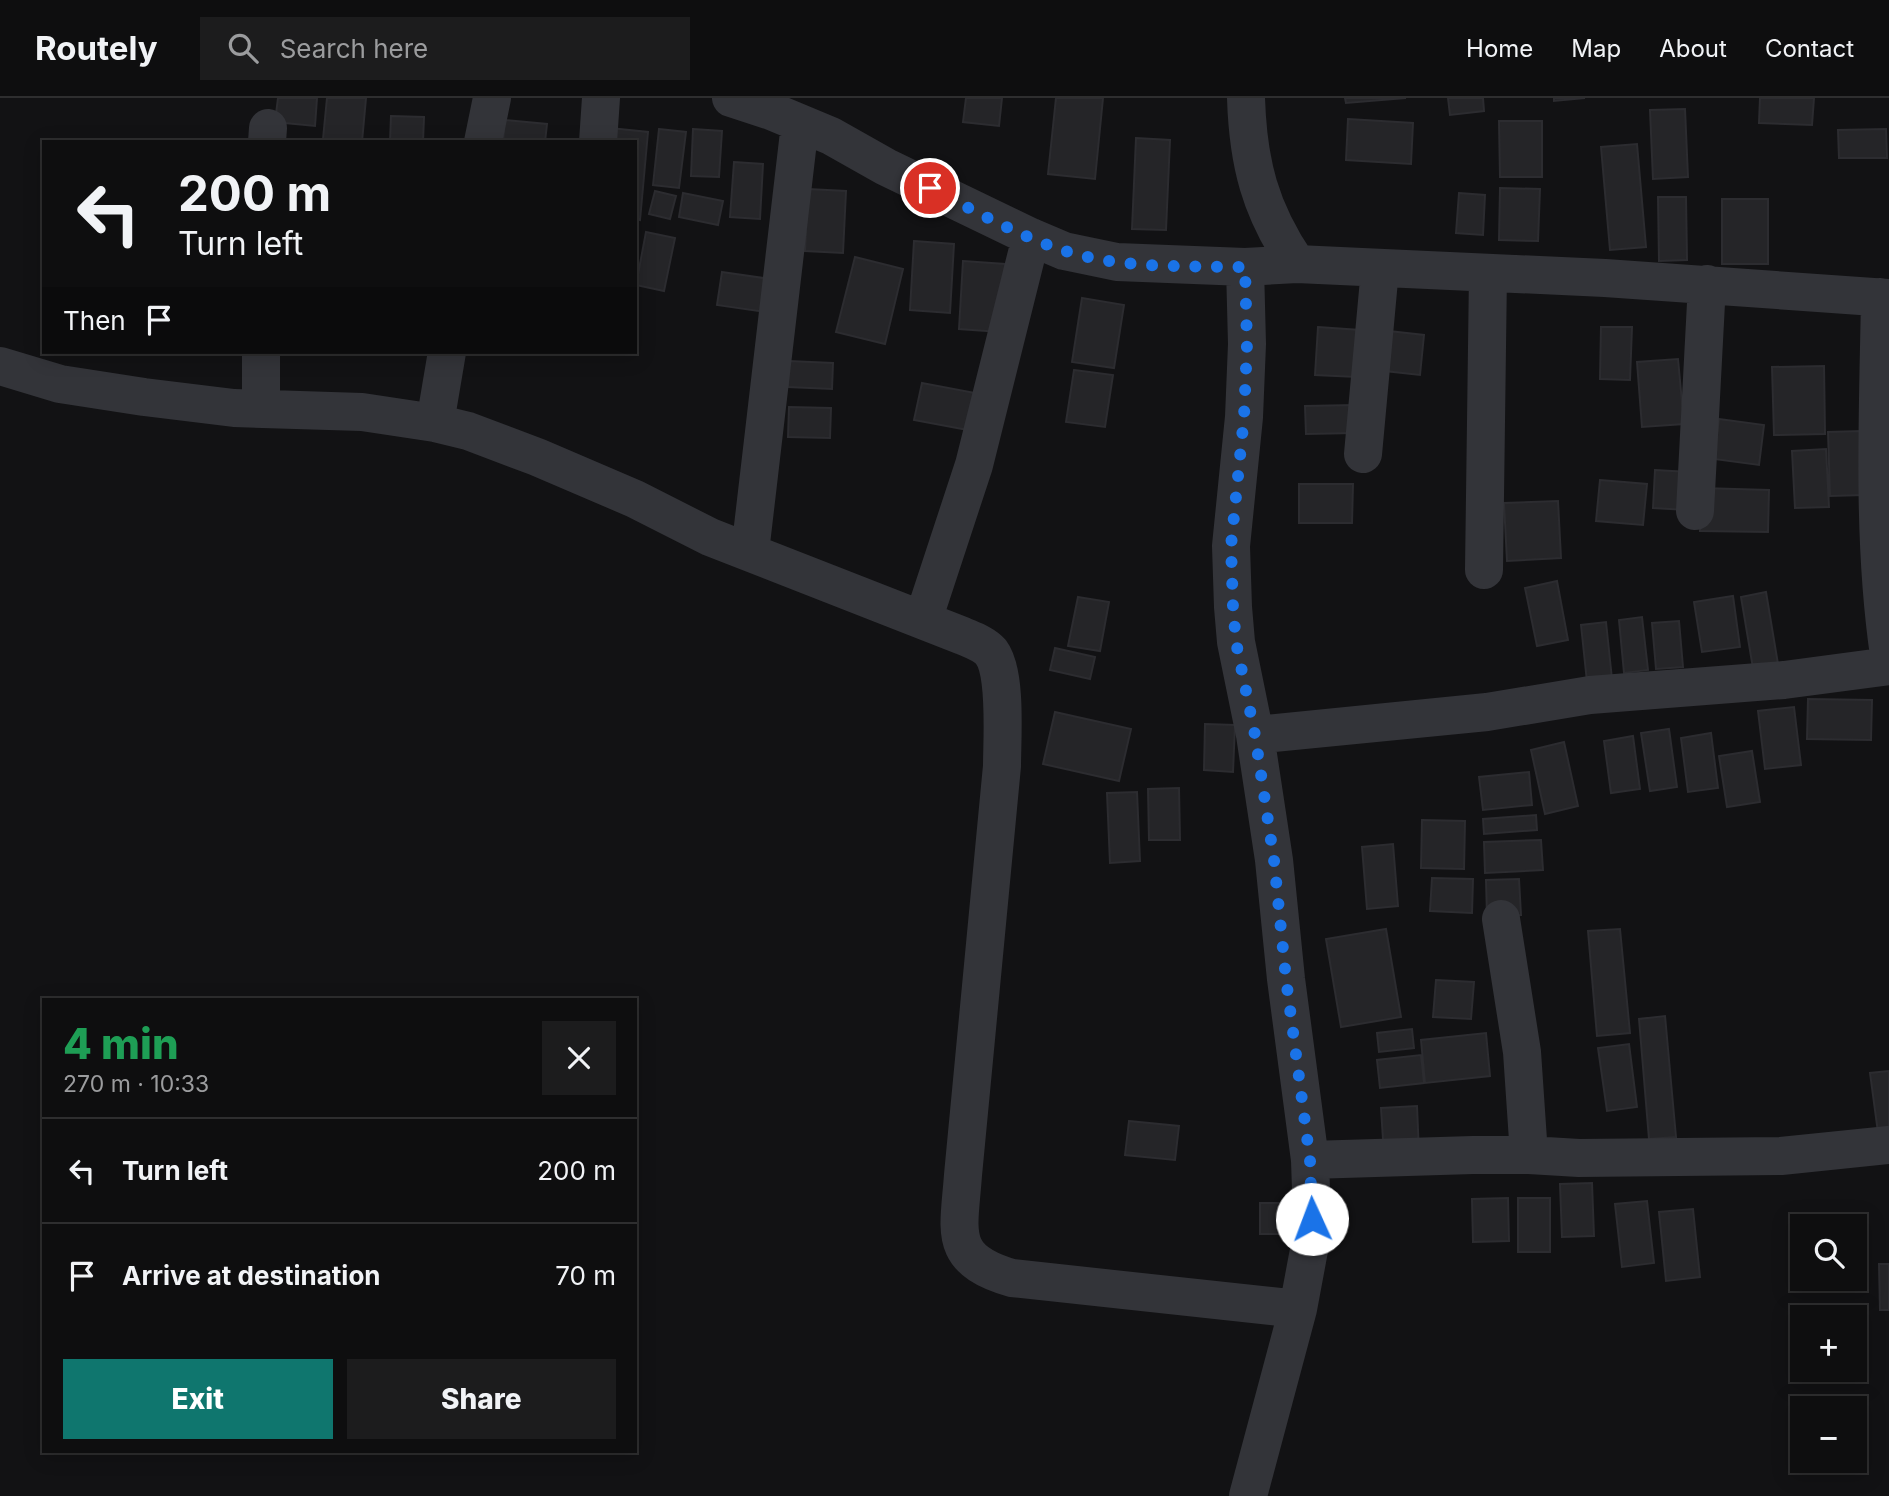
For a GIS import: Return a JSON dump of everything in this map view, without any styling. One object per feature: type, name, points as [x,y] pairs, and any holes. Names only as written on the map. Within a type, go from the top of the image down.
[{"type":"street","points":[[483,140],[492,98]]},
{"type":"street","points":[[598,140],[601,98]]},
{"type":"street","points":[[732,98],[831,136],[886,167],[1063,251],[1117,262],[1488,273],[1707,284],[1885,298],[1878,436],[1880,539],[1889,655]]},
{"type":"street","points":[[1247,98],[1247,125],[1257,184],[1278,237],[1268,266],[1247,356],[1244,417],[1231,546],[1231,581],[1236,642],[1274,734],[1274,860],[1287,992],[1310,1160],[1312,1219],[1310,1250],[1298,1309],[1248,1496]]},
{"type":"street","points":[[750,552],[800,124]]},
{"type":"street","points":[[923,620],[974,465],[1031,237]]},
{"type":"street","points":[[1363,454],[1380,269]]},
{"type":"street","points":[[1484,570],[1488,273]]},
{"type":"street","points":[[1695,512],[1707,284]]},
{"type":"street","points":[[261,354],[261,408]]},
{"type":"street","points":[[435,423],[447,354]]},
{"type":"street","points":[[0,366],[72,386],[170,400],[234,408],[362,412],[468,431],[635,499],[710,537],[923,620],[988,649],[997,664],[1001,690],[1002,766],[961,1200],[963,1248],[979,1266],[1012,1278],[1298,1309]]},
{"type":"street","points":[[1274,734],[1487,712],[1590,695],[1784,680],[1889,666]]},
{"type":"street","points":[[1501,919],[1522,1052],[1530,1155]]},
{"type":"street","points":[[1310,1160],[1530,1155],[1579,1158],[1781,1156],[1889,1144]]},
{"type":"building","points":[[278,98],[317,98],[315,126],[275,122]]},
{"type":"building","points":[[327,98],[366,98],[362,140],[323,139]]},
{"type":"building","points":[[966,98],[1002,98],[999,126],[963,122]]},
{"type":"building","points":[[1056,98],[1103,98],[1095,179],[1048,174]]},
{"type":"building","points":[[1345,98],[1406,98],[1346,103]]},
{"type":"building","points":[[1448,98],[1483,98],[1484,111],[1450,115]]},
{"type":"building","points":[[1554,98],[1585,98],[1554,101]]},
{"type":"building","points":[[1760,98],[1814,98],[1812,125],[1759,123]]},
{"type":"building","points":[[1685,109],[1688,177],[1653,179],[1650,110]]},
{"type":"building","points":[[391,116],[424,117],[423,140],[390,140]]},
{"type":"building","points":[[1348,119],[1413,123],[1411,164],[1346,160]]},
{"type":"building","points":[[505,120],[547,124],[545,140],[503,140]]},
{"type":"building","points":[[1499,121],[1542,121],[1542,177],[1500,177]]},
{"type":"building","points":[[610,128],[648,132],[640,220],[637,219],[637,140],[609,140]]},
{"type":"building","points":[[659,129],[686,132],[679,188],[653,185]]},
{"type":"building","points":[[693,129],[722,131],[719,177],[691,176]]},
{"type":"building","points":[[1886,129],[1887,158],[1839,158],[1838,130]]},
{"type":"building","points":[[1136,138],[1170,140],[1166,230],[1132,229]]},
{"type":"building","points":[[1637,144],[1646,247],[1610,250],[1601,147]]},
{"type":"building","points":[[734,162],[763,164],[760,219],[730,217]]},
{"type":"building","points":[[1500,188],[1540,189],[1538,241],[1499,240]]},
{"type":"building","points":[[808,189],[846,191],[843,253],[805,251]]},
{"type":"building","points":[[655,191],[676,196],[670,219],[649,214]]},
{"type":"building","points":[[683,193],[723,201],[718,225],[679,217]]},
{"type":"building","points":[[1459,193],[1485,195],[1483,235],[1456,233]]},
{"type":"building","points":[[1658,197],[1686,197],[1687,260],[1659,261]]},
{"type":"building","points":[[1722,199],[1768,199],[1768,264],[1722,264]]},
{"type":"building","points":[[646,232],[675,238],[664,291],[637,285]]},
{"type":"building","points":[[914,241],[954,244],[950,313],[910,310]]},
{"type":"building","points":[[855,257],[903,269],[885,344],[836,332]]},
{"type":"building","points":[[963,261],[1005,264],[1000,332],[959,329]]},
{"type":"building","points":[[722,272],[770,279],[765,312],[717,305]]},
{"type":"building","points":[[1082,298],[1124,305],[1114,368],[1072,362]]},
{"type":"building","points":[[1318,327],[1360,330],[1357,377],[1315,375]]},
{"type":"building","points":[[1601,327],[1632,327],[1630,380],[1600,379]]},
{"type":"building","points":[[1389,331],[1424,335],[1420,375],[1385,371]]},
{"type":"building","points":[[1678,359],[1684,424],[1642,427],[1637,362]]},
{"type":"building","points":[[789,361],[833,363],[832,389],[788,387]]},
{"type":"building","points":[[1824,366],[1825,434],[1774,435],[1772,367]]},
{"type":"building","points":[[1074,370],[1113,375],[1105,427],[1066,422]]},
{"type":"building","points":[[922,383],[975,393],[968,430],[914,420]]},
{"type":"building","points":[[1354,405],[1355,433],[1306,434],[1305,406]]},
{"type":"building","points":[[789,407],[831,408],[830,438],[788,437]]},
{"type":"building","points":[[1719,419],[1764,425],[1759,465],[1714,459]]},
{"type":"building","points":[[1861,431],[1864,495],[1830,496],[1828,432]]},
{"type":"building","points":[[1826,449],[1829,507],[1795,508],[1792,451]]},
{"type":"building","points":[[1655,470],[1689,472],[1687,510],[1653,508]]},
{"type":"building","points":[[1600,480],[1647,484],[1643,525],[1596,521]]},
{"type":"building","points":[[1299,484],[1353,484],[1352,523],[1299,523]]},
{"type":"building","points":[[1701,488],[1769,490],[1768,532],[1700,531]]},
{"type":"building","points":[[1558,501],[1561,558],[1507,561],[1504,503]]},
{"type":"building","points":[[1557,581],[1568,640],[1537,646],[1525,588]]},
{"type":"building","points":[[1766,592],[1779,670],[1754,674],[1741,597]]},
{"type":"building","points":[[1733,596],[1740,647],[1702,652],[1694,602]]},
{"type":"building","points":[[1078,597],[1109,602],[1100,651],[1068,646]]},
{"type":"building","points":[[1642,617],[1648,670],[1624,673],[1619,620]]},
{"type":"building","points":[[1679,621],[1683,667],[1656,669],[1652,623]]},
{"type":"building","points":[[1606,622],[1612,679],[1587,682],[1581,625]]},
{"type":"building","points":[[1055,648],[1095,657],[1090,679],[1050,670]]},
{"type":"building","points":[[1808,699],[1872,700],[1871,740],[1807,739]]},
{"type":"building","points":[[1794,707],[1801,765],[1765,769],[1758,711]]},
{"type":"building","points":[[1055,712],[1131,729],[1119,781],[1043,764]]},
{"type":"building","points":[[1205,724],[1235,725],[1233,772],[1204,770]]},
{"type":"building","points":[[1669,729],[1677,787],[1650,791],[1641,733]]},
{"type":"building","points":[[1711,733],[1718,788],[1688,792],[1681,738]]},
{"type":"building","points":[[1633,736],[1640,789],[1611,793],[1604,741]]},
{"type":"building","points":[[1564,742],[1578,806],[1545,814],[1531,750]]},
{"type":"building","points":[[1752,751],[1760,802],[1727,807],[1719,756]]},
{"type":"building","points":[[1529,772],[1532,805],[1483,810],[1479,777]]},
{"type":"building","points":[[1179,788],[1180,840],[1149,840],[1148,789]]},
{"type":"building","points":[[1137,792],[1140,861],[1110,863],[1107,793]]},
{"type":"building","points":[[1536,815],[1537,830],[1484,834],[1483,819]]},
{"type":"building","points":[[1422,820],[1465,821],[1464,869],[1421,868]]},
{"type":"building","points":[[1541,840],[1543,870],[1485,873],[1484,842]]},
{"type":"building","points":[[1393,844],[1398,906],[1367,909],[1362,847]]},
{"type":"building","points":[[1432,878],[1473,879],[1472,913],[1430,911]]},
{"type":"building","points":[[1519,879],[1521,915],[1487,916],[1486,880]]},
{"type":"building","points":[[1386,929],[1401,1017],[1341,1027],[1326,939]]},
{"type":"building","points":[[1620,929],[1630,1033],[1597,1036],[1588,931]]},
{"type":"building","points":[[1436,980],[1474,982],[1471,1019],[1433,1017]]},
{"type":"building","points":[[1665,1016],[1676,1137],[1649,1139],[1639,1019]]},
{"type":"building","points":[[1412,1029],[1414,1048],[1379,1052],[1377,1033]]},
{"type":"building","points":[[1486,1033],[1490,1076],[1425,1083],[1421,1040]]},
{"type":"building","points":[[1629,1044],[1637,1107],[1607,1111],[1598,1048]]},
{"type":"building","points":[[1421,1055],[1424,1083],[1380,1088],[1377,1060]]},
{"type":"building","points":[[1889,1071],[1889,1138],[1879,1140],[1870,1073]]},
{"type":"building","points":[[1417,1106],[1419,1153],[1384,1155],[1381,1108]]},
{"type":"building","points":[[1129,1121],[1179,1126],[1175,1160],[1125,1155]]},
{"type":"building","points":[[1592,1183],[1594,1236],[1562,1237],[1560,1184]]},
{"type":"building","points":[[1508,1198],[1509,1241],[1473,1242],[1472,1199]]},
{"type":"building","points":[[1518,1198],[1550,1198],[1550,1252],[1518,1252]]},
{"type":"building","points":[[1647,1201],[1654,1263],[1622,1267],[1615,1204]]},
{"type":"building","points":[[1260,1203],[1293,1203],[1294,1234],[1260,1234]]},
{"type":"building","points":[[1693,1209],[1700,1277],[1666,1281],[1659,1212]]},
{"type":"building","points":[[1879,1264],[1889,1264],[1889,1310],[1880,1310]]},
{"type":"route","points":[[930,188],[988,218],[1063,251],[1117,262],[1245,267],[1247,344],[1244,417],[1231,546],[1231,581],[1236,642],[1255,735],[1274,860],[1286,979],[1310,1160],[1312,1219]]}]
